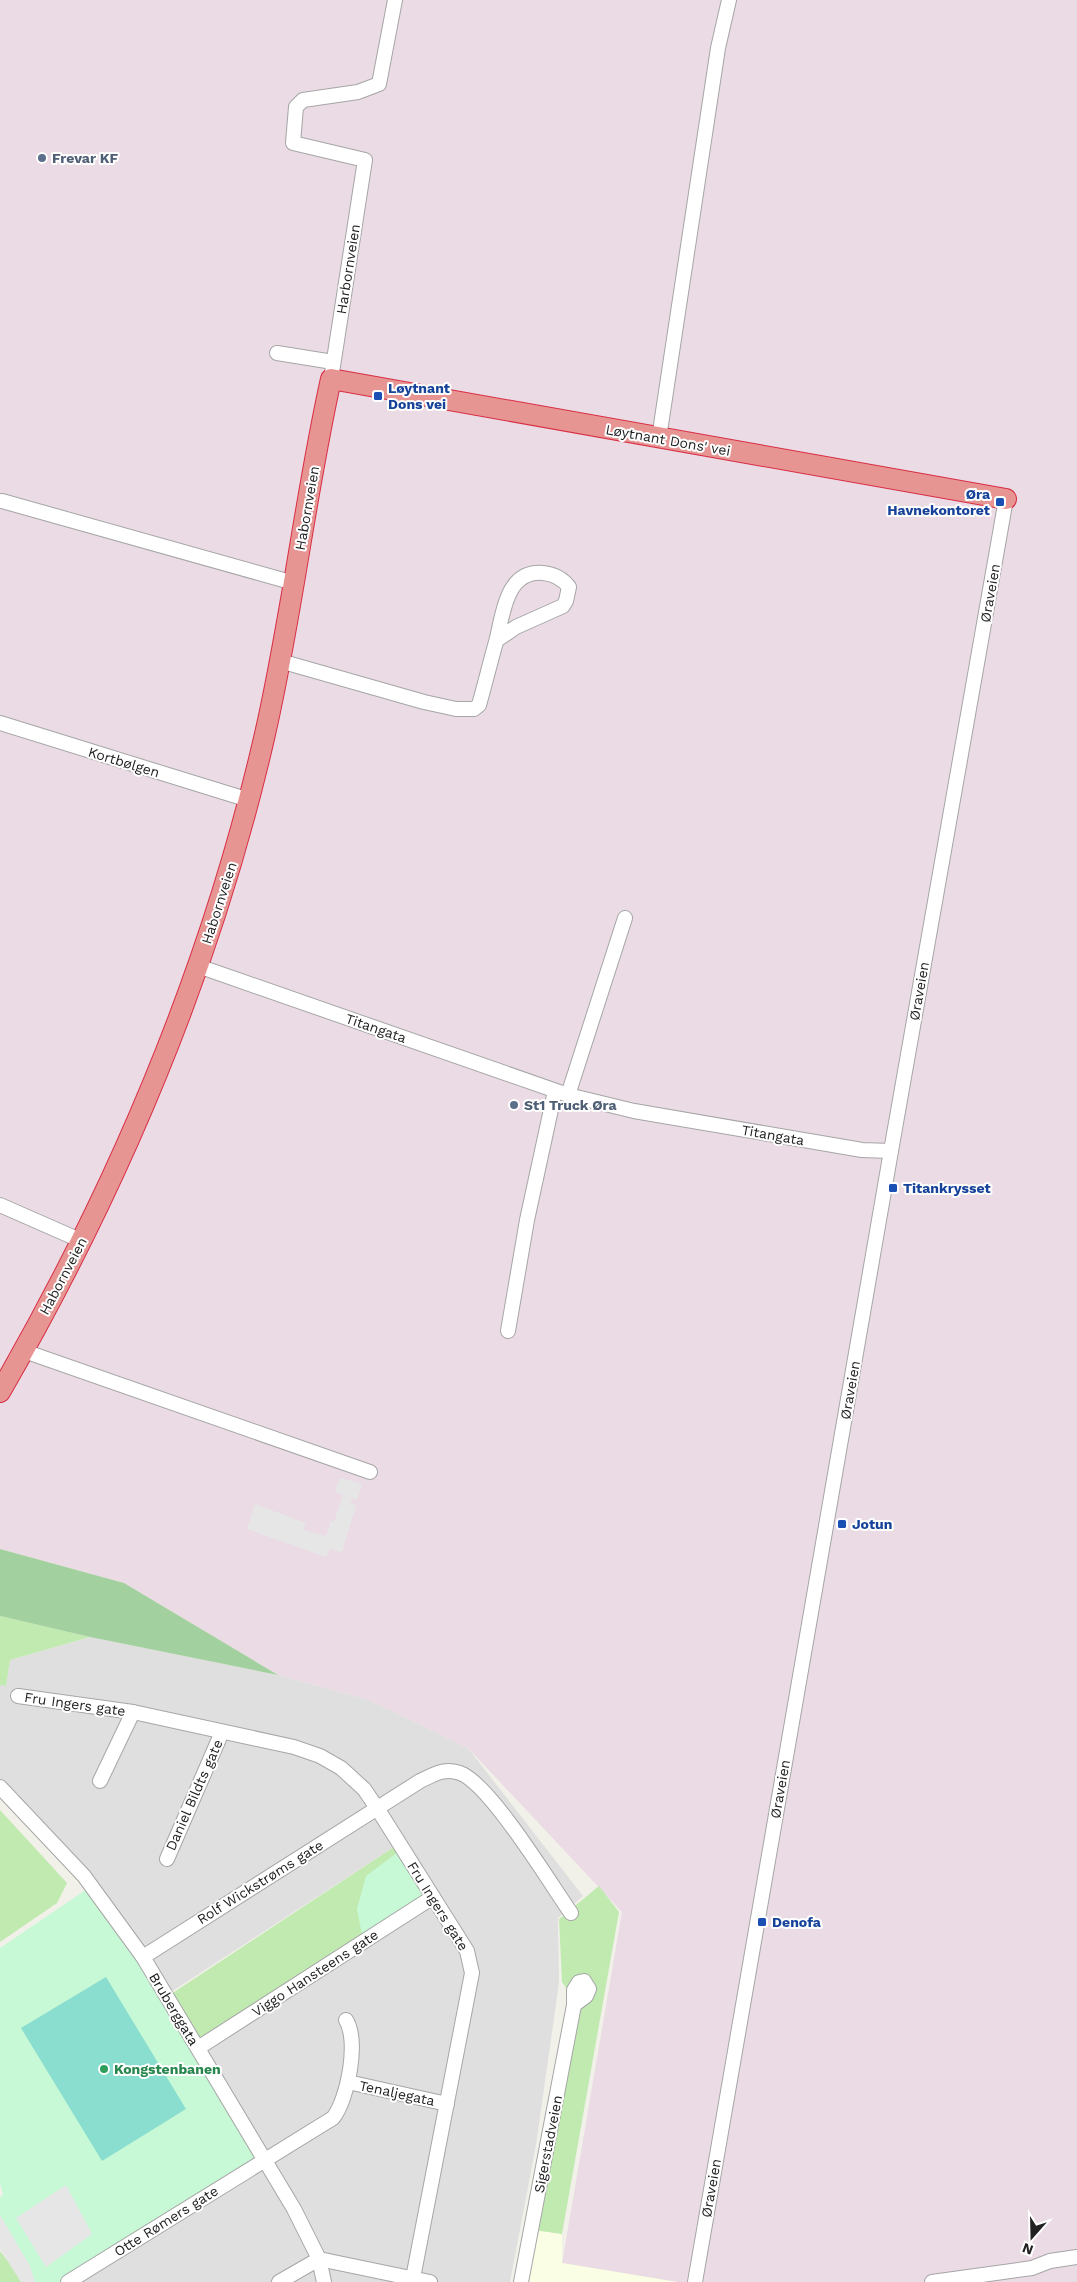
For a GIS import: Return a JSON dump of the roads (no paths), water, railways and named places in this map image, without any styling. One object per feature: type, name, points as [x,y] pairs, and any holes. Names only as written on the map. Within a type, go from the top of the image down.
[{"type":"highway","name":"Løytnant Dons' vei","points":[[332,370],[659,438],[1006,499]]},
{"type":"highway","name":"Habornveien","points":[[0,1392],[24,1351],[115,1174],[168,1047],[225,885],[249,800],[280,661],[332,370]]},
{"type":"street","name":"Harbornveien","points":[[332,370],[365,160],[293,143],[296,107],[303,100],[358,92],[379,84],[395,0]]},
{"type":"street","points":[[659,438],[718,48],[729,0]]},
{"type":"street","points":[[277,353],[332,370]]},
{"type":"street","name":"Øraveien","points":[[695,2282],[1006,499]]},
{"type":"street","points":[[2,501],[294,584]]},
{"type":"street","points":[[280,661],[424,702],[456,709],[472,710],[479,705],[506,599],[515,585],[526,575],[534,572],[557,576],[569,587],[563,606],[516,627],[497,640]]},
{"type":"street","name":"Kortbølgen","points":[[0,723],[249,800]]},
{"type":"street","points":[[508,1331],[527,1220],[561,1093],[625,918]]},
{"type":"street","name":"Titangata","points":[[198,966],[561,1093],[634,1111],[678,1119],[862,1150],[891,1151]]},
{"type":"street","points":[[0,1205],[82,1241]]},
{"type":"street","points":[[24,1351],[370,1472]]},
{"type":"street","name":"Fru Ingers gate","points":[[18,1696],[133,1712],[294,1747],[320,1756],[341,1768],[364,1789],[377,1808],[467,1951],[472,1972],[414,2278]]},
{"type":"street","name":"Fru Ingers gate","points":[[100,1781],[133,1712]]},
{"type":"street","name":"Daniel Bildts gate","points":[[167,1859],[222,1732]]},
{"type":"street","name":"Rolf Wickstrøms gate","points":[[143,1956],[420,1781],[444,1770],[460,1773],[478,1784],[524,1844],[571,1913]]},
{"type":"street","name":"Bruberggata","points":[[0,1787],[84,1876],[143,1956],[294,2209],[319,2259],[324,2282]]},
{"type":"street","name":"Viggo Hansteens gate","points":[[198,2048],[433,1897]]},
{"type":"street","name":"Sigerstadveien","points":[[521,2282],[574,2005]]},
{"type":"street","name":"Tenaljegata","points":[[265,2159],[333,2118],[341,2108],[348,2082],[353,2046],[350,2027],[346,2020]]},
{"type":"street","name":"Tenaljegata","points":[[348,2082],[447,2104]]},
{"type":"street","name":"Otte Rømers gate","points":[[68,2282],[265,2159]]},
{"type":"street","points":[[932,2282],[1032,2268],[1050,2261],[1077,2258]]},
{"type":"street","points":[[279,2282],[319,2259],[430,2282]]},
{"type":"place","name":"Frevar KF","points":[[42,158]]},
{"type":"place","name":"Løytnant Dons vei","points":[[378,396]]},
{"type":"place","name":"Øra Havnekontoret","points":[[1000,502]]},
{"type":"place","name":"St1 Truck Øra","points":[[514,1105]]},
{"type":"place","name":"Titankrysset","points":[[893,1188]]},
{"type":"place","name":"Jotun","points":[[842,1524]]},
{"type":"place","name":"Denofa","points":[[762,1922]]},
{"type":"place","name":"Kongstenbanen","points":[[104,2069]]}]
